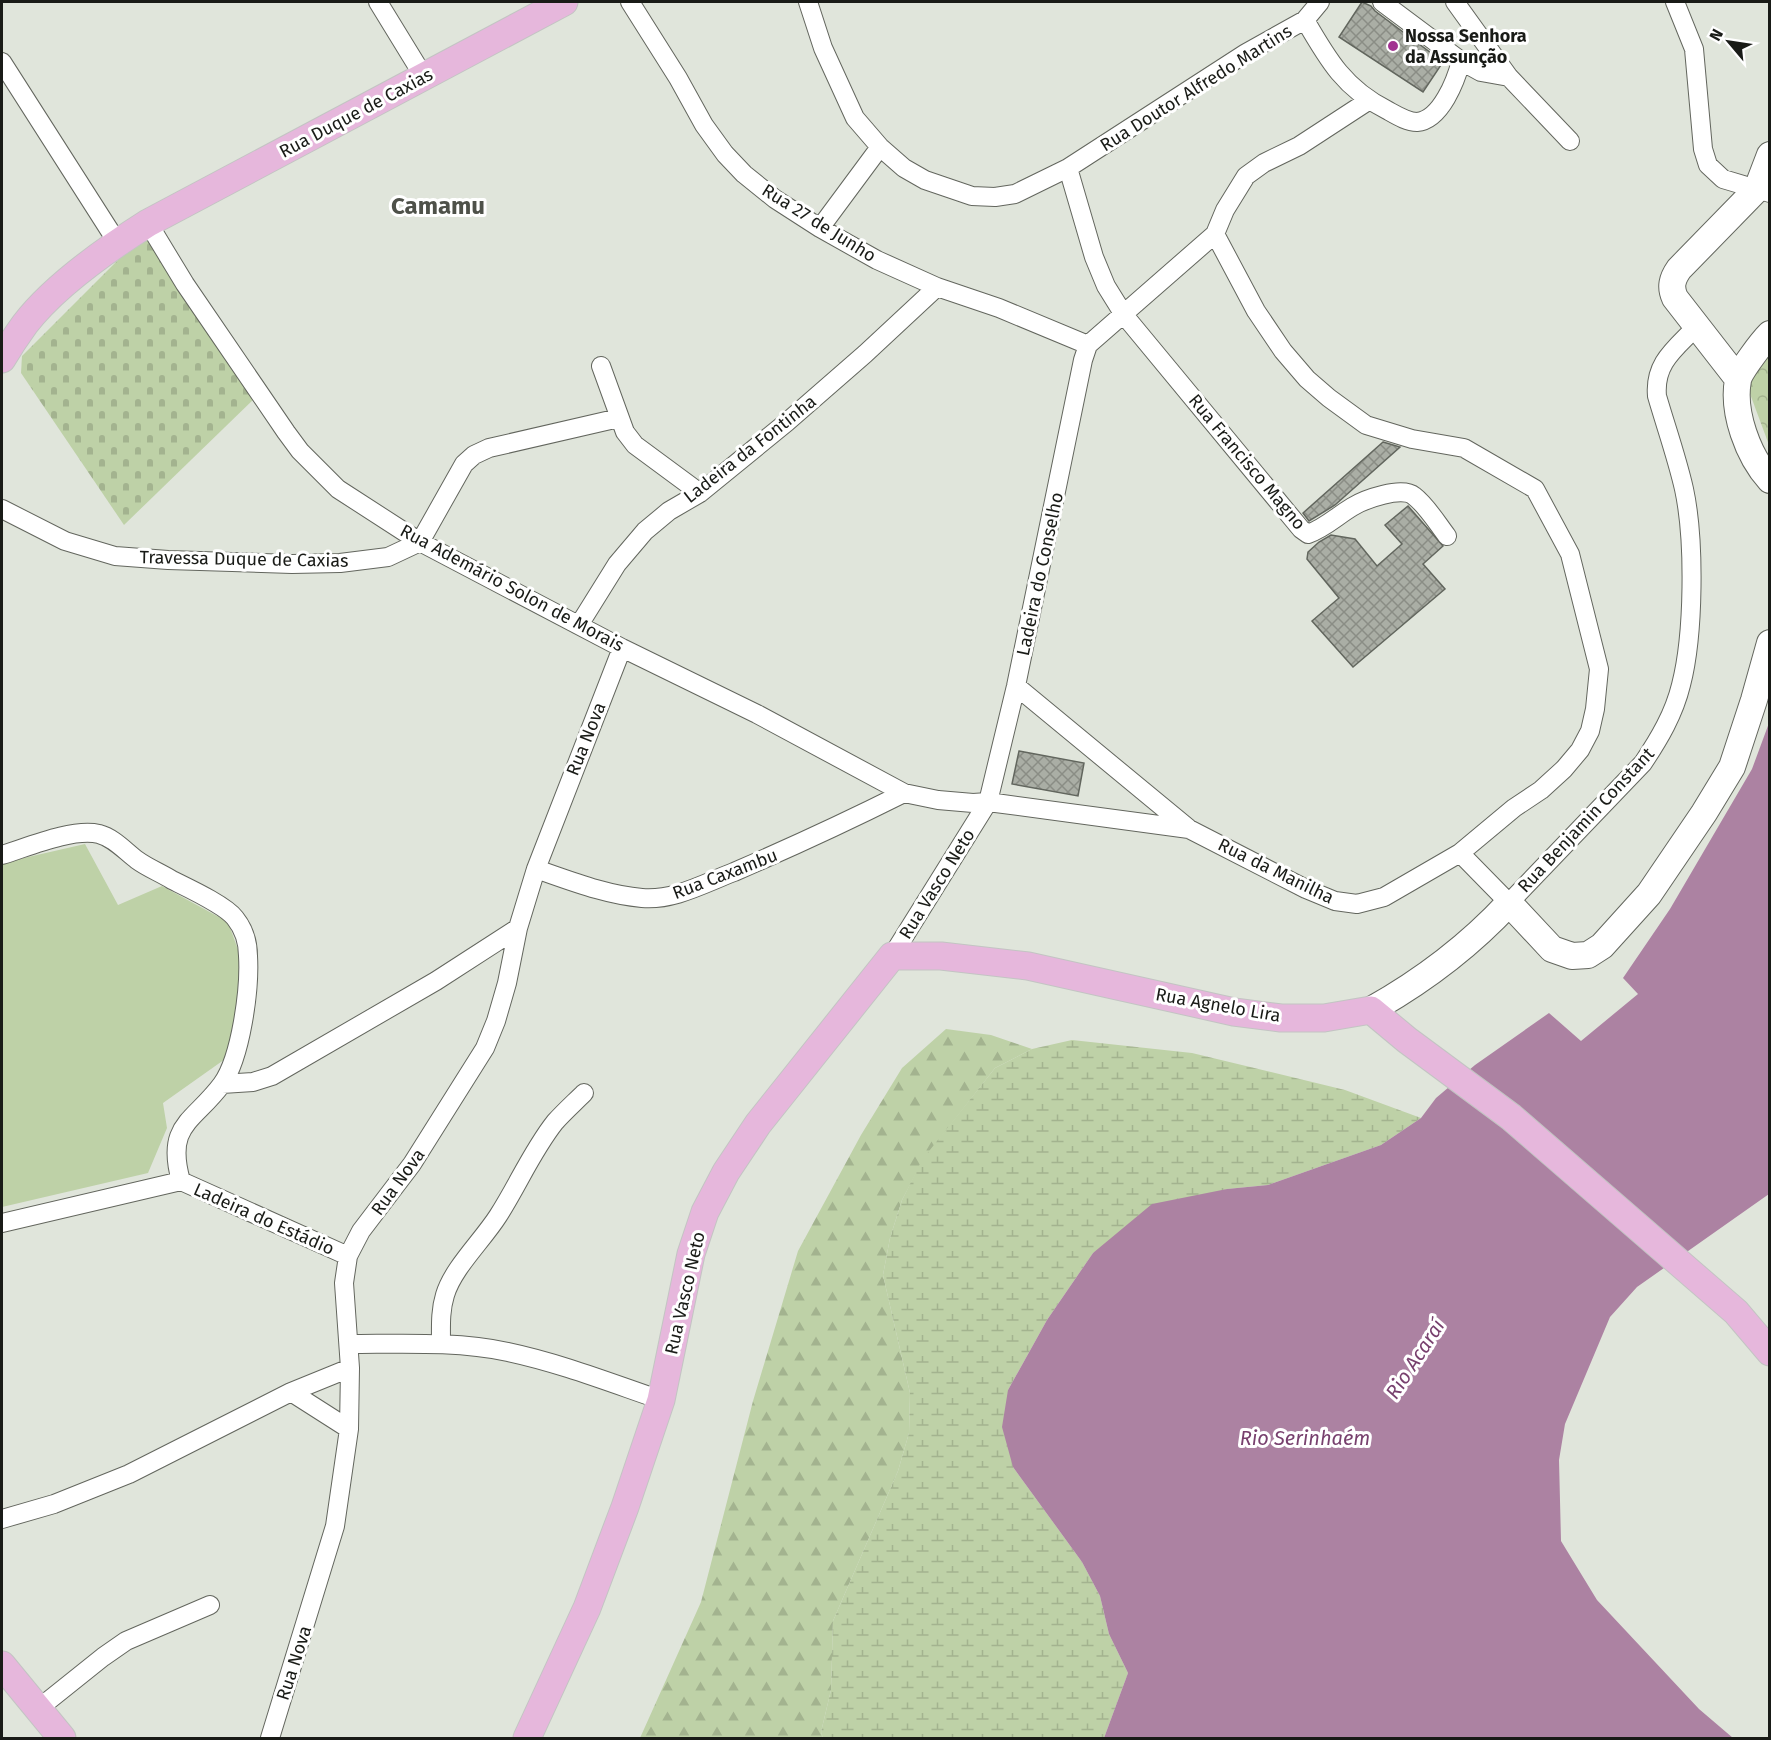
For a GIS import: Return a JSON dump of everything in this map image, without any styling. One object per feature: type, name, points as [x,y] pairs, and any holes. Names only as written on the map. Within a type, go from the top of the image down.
[{"type":"main road","name":"Rua Duque de Caxias","points":[[2,359],[26,323],[55,292],[117,242],[148,223],[564,2]]},
{"type":"main road","name":"Rua Agnelo Lira","points":[[892,956],[941,956],[1028,966],[1234,1011],[1281,1018],[1324,1018],[1371,1010]]},
{"type":"main road","name":"Rua Vasco Neto","points":[[527,1738],[587,1608],[661,1401],[691,1254],[705,1212],[726,1172],[758,1124],[892,956]]},
{"type":"main road","points":[[1371,1010],[1511,1118],[1736,1312],[1770,1352]]},
{"type":"main road","points":[[2,1665],[62,1738]]},
{"type":"street","points":[[378,2],[424,78]]},
{"type":"street","name":"Rua 27 de Junho","points":[[630,2],[704,124],[725,154],[744,174],[820,228],[877,260],[937,287],[999,308],[1088,345]]},
{"type":"street","name":"Rua Doutor Alfredo Martins","points":[[808,2],[823,48],[855,118],[880,147],[904,168],[925,180],[972,196],[995,197],[1015,194],[1068,168],[1246,53],[1305,21],[1320,2]]},
{"type":"street","points":[[1382,2],[1461,61],[1481,72],[1509,77]]},
{"type":"street","points":[[1455,2],[1509,77],[1570,141]]},
{"type":"street","points":[[1675,2],[1694,49],[1703,150],[1708,165],[1724,179],[1763,191]]},
{"type":"street","points":[[1305,21],[1329,61],[1346,81],[1368,100],[1402,118],[1418,122],[1430,117],[1454,84],[1461,61]]},
{"type":"street","points":[[2,62],[117,242]]},
{"type":"street","points":[[1088,345],[1215,234],[1225,210],[1246,176],[1264,163],[1299,146],[1368,100]]},
{"type":"street","points":[[820,228],[880,147]]},
{"type":"street","points":[[1738,379],[1696,327],[1672,291],[1673,277],[1763,191],[1770,155]]},
{"type":"street","points":[[1068,168],[1094,257],[1106,286],[1124,315]]},
{"type":"street","name":"Rua Ademário Solon de Morais","points":[[148,223],[226,346],[300,451],[338,489],[420,542],[622,648],[757,714],[904,792],[938,801],[988,802]]},
{"type":"street","name":"Rua da Manilha","points":[[1016,686],[1189,829],[1306,889],[1335,901],[1357,904],[1384,897],[1460,853],[1514,808],[1541,790],[1564,769],[1580,750],[1590,731],[1599,669],[1570,554],[1535,489],[1464,448],[1412,439],[1366,425],[1329,398],[1307,379],[1282,351],[1256,310],[1215,234]]},
{"type":"street","name":"Ladeira da Fontinha","points":[[579,625],[617,564],[645,531],[669,511],[700,493],[866,354],[937,287]]},
{"type":"street","name":"Rua Francisco Magno","points":[[1124,315],[1301,529],[1308,534],[1318,530],[1354,505],[1398,492],[1408,492],[1415,497],[1447,536]]},
{"type":"street","name":"Rua Benjamin Constant","points":[[1509,903],[1643,763],[1660,737],[1678,695],[1686,653],[1690,610],[1689,518],[1684,488],[1657,396],[1656,382],[1661,367],[1671,353],[1696,327]]},
{"type":"street","points":[[1770,334],[1738,379],[1739,416],[1749,446],[1761,470],[1770,480]]},
{"type":"street","name":"Ladeira do Conselho","points":[[988,802],[1016,686],[1088,345]]},
{"type":"street","points":[[601,366],[625,432],[635,445],[700,493]]},
{"type":"street","points":[[420,542],[464,464],[474,455],[489,448],[619,418]]},
{"type":"street","name":"Travessa Duque de Caxias","points":[[2,509],[65,542],[115,556],[168,560],[340,563],[388,557],[420,542]]},
{"type":"street","points":[[1460,853],[1552,949],[1572,956],[1588,955],[1602,946],[1648,894],[1704,813],[1732,767],[1770,643]]},
{"type":"street","name":"Rua Nova","points":[[270,1738],[335,1526],[350,1429],[350,1368],[344,1283],[348,1256],[361,1231],[412,1164],[485,1048],[507,983],[518,928],[536,869],[622,648]]},
{"type":"street","name":"Rua Caxambu","points":[[536,869],[613,894],[644,899],[665,897],[696,887],[804,843],[904,792]]},
{"type":"street","name":"Rua da Manilha","points":[[988,802],[1189,829]]},
{"type":"street","name":"Rua Vasco Neto","points":[[892,956],[988,802]]},
{"type":"street","points":[[2,855],[67,836],[100,834],[115,842],[137,860],[233,915],[243,932],[248,954],[240,1037],[234,1061],[222,1084],[182,1128],[176,1148],[177,1167],[181,1181],[2,1223]]},
{"type":"street","name":"Rua Agnelo Lira","points":[[1371,1010],[1404,992],[1490,923],[1509,903]]},
{"type":"street","points":[[222,1084],[253,1082],[272,1076],[436,981],[518,928]]},
{"type":"street","points":[[441,1344],[440,1314],[445,1293],[454,1273],[476,1248],[499,1215],[533,1154],[556,1121],[585,1093]]},
{"type":"street","name":"Ladeira do Estádio","points":[[181,1181],[348,1256]]},
{"type":"street","points":[[349,1344],[441,1344],[507,1352],[549,1362],[661,1401]]},
{"type":"street","points":[[2,1519],[54,1504],[129,1474],[291,1392],[350,1368]]},
{"type":"street","points":[[291,1392],[350,1429]]},
{"type":"street","points":[[38,1709],[126,1641],[210,1605]]},
{"type":"green space","points":[[150,235],[258,395],[124,525],[21,373],[22,356],[142,236]]},
{"type":"green space","points":[[1769,348],[1769,445],[1746,383]]},
{"type":"green space","points":[[85,844],[118,905],[162,886],[228,922],[241,958],[235,1052],[163,1103],[167,1128],[148,1173],[2,1207],[2,863]]},
{"type":"green space","points":[[946,1029],[991,1035],[1032,1049],[995,1068],[923,1160],[902,1200],[890,1238],[883,1275],[910,1393],[909,1433],[898,1471],[833,1621],[831,1690],[821,1732],[823,1738],[640,1738],[701,1602],[753,1401],[798,1251],[861,1135],[902,1068]]},
{"type":"green space","points":[[1072,1040],[1192,1053],[1345,1090],[1421,1118],[1381,1145],[1268,1185],[1227,1189],[1093,1253],[1047,1320],[1008,1390],[1013,1467],[1082,1562],[1100,1596],[1109,1634],[1128,1673],[1104,1738],[823,1738],[821,1732],[831,1690],[833,1621],[898,1471],[909,1433],[910,1393],[883,1275],[890,1238],[902,1200],[922,1160],[995,1068],[1032,1049]]},
{"type":"water","name":"Rio Serinhaém","points":[[1769,723],[1769,1194],[1637,1287],[1610,1317],[1565,1424],[1559,1460],[1561,1541],[1597,1600],[1699,1709],[1733,1738],[1104,1738],[1128,1673],[1109,1634],[1100,1596],[1082,1562],[1013,1467],[1002,1427],[1008,1390],[1047,1320],[1093,1253],[1152,1204],[1227,1189],[1268,1185],[1381,1145],[1421,1118],[1436,1098],[1475,1065],[1549,1013],[1581,1041],[1638,994],[1623,978],[1670,909],[1752,769]]},
{"type":"building","name":"Nossa Senhora da Assunção","points":[[1362,2],[1371,6],[1443,62],[1423,92],[1339,37]]},
{"type":"building","points":[[1383,442],[1400,447],[1335,505],[1309,521],[1303,513]]},
{"type":"building","points":[[1408,506],[1443,546],[1423,564],[1445,589],[1353,667],[1312,621],[1339,598],[1307,559],[1308,552],[1331,535],[1355,539],[1377,566],[1402,544],[1385,525]]},
{"type":"building","points":[[1019,751],[1084,763],[1078,796],[1012,784]]},
{"type":"place","name":"Nossa Senhora da Assunção","points":[[1393,46]]},
{"type":"district","name":"Camamu","points":[[438,206]]},
{"type":"water label","name":"Rio Acaraí","points":[[1415,1359]]}]
